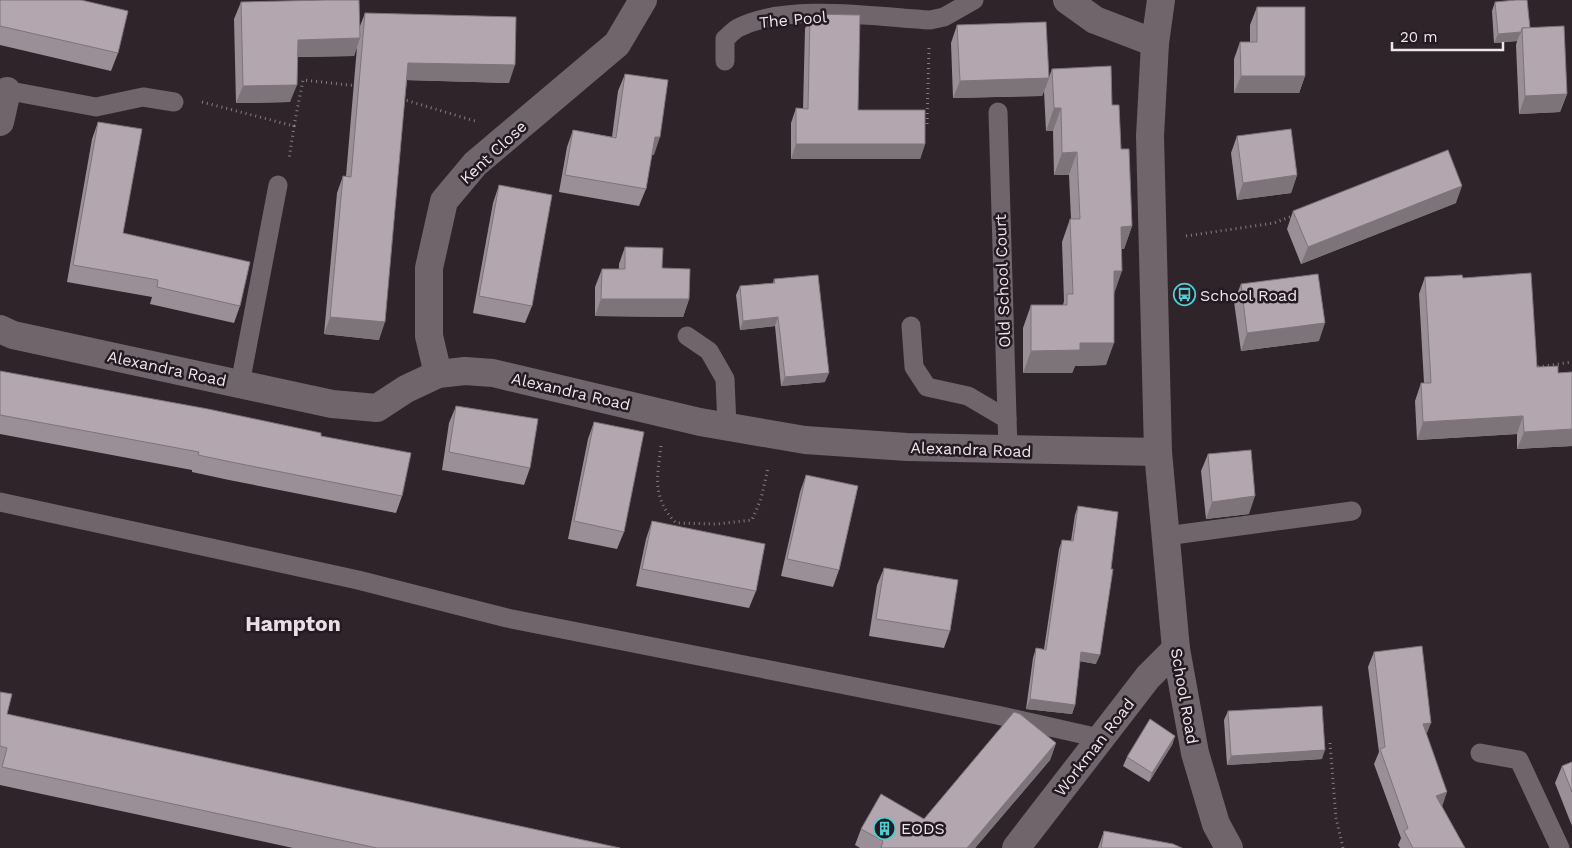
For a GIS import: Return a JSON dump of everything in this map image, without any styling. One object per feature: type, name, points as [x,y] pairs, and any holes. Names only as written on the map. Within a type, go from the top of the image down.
[{"type":"street","name":"Kent Close","points":[[438,374],[429,336],[429,268],[444,201],[475,164],[617,44],[643,0]]},
{"type":"street","points":[[1067,0],[1096,20],[1154,43]]},
{"type":"street","name":"School Road","points":[[1161,0],[1154,43],[1150,136],[1151,238],[1158,452],[1176,649],[1195,753],[1216,824],[1229,848]]},
{"type":"street","points":[[0,122],[3,90]]},
{"type":"street","name":"Alexandra Road","points":[[0,329],[13,335],[332,404],[377,408],[406,389],[438,374],[465,371],[493,373],[664,413],[805,440],[907,447],[1158,452]]},
{"type":"street","name":"Workman Road","points":[[1016,848],[1099,738],[1148,677],[1176,649]]},
{"type":"lane","name":"The Pool","points":[[725,61],[725,39],[738,27],[777,17],[812,14],[930,20],[944,17],[974,0]]},
{"type":"lane","points":[[3,90],[96,107],[143,97],[174,102]]},
{"type":"lane","name":"Old School Court","points":[[998,112],[1008,450]]},
{"type":"lane","points":[[240,384],[278,185]]},
{"type":"lane","points":[[911,326],[914,367],[927,387],[968,396],[1007,419]]},
{"type":"lane","points":[[687,336],[709,351],[725,379],[727,426]]},
{"type":"lane","points":[[0,502],[358,580],[507,618],[997,715],[1099,738]]},
{"type":"lane","points":[[1166,536],[1352,511]]},
{"type":"lane","points":[[1480,753],[1519,760],[1560,848]]},
{"type":"path","points":[[927,124],[930,20]]},
{"type":"path","points":[[278,185],[288,167],[303,80],[361,86]]},
{"type":"path","points":[[396,97],[512,133]]},
{"type":"path","points":[[174,102],[193,100],[294,126]]},
{"type":"path","points":[[1151,238],[1202,236],[1274,223],[1300,213]]},
{"type":"path","points":[[1529,369],[1572,362]]},
{"type":"path","points":[[664,413],[658,491],[664,510],[676,522],[717,524],[752,520],[761,499],[775,435]]},
{"type":"path","points":[[1330,743],[1336,818],[1343,848]]},
{"type":"building","points":[[0,0],[81,0],[128,11],[118,53],[0,26]]},
{"type":"building","points":[[359,0],[360,38],[298,40],[297,85],[243,86],[241,2]]},
{"type":"building","points":[[1527,0],[1530,28],[1522,28],[1521,32],[1498,34],[1495,2]]},
{"type":"building","points":[[1257,7],[1305,7],[1305,76],[1241,76],[1240,42],[1257,42]]},
{"type":"building","points":[[365,13],[516,17],[515,65],[408,63],[385,322],[330,317],[343,176],[351,177]]},
{"type":"building","points":[[810,14],[860,15],[858,110],[925,110],[925,144],[796,144],[796,108],[808,109]]},
{"type":"building","points":[[1046,22],[1049,78],[960,81],[957,25]]},
{"type":"building","points":[[1564,26],[1567,94],[1525,96],[1522,28]]},
{"type":"building","points":[[1111,66],[1112,105],[1119,105],[1121,149],[1129,149],[1132,226],[1121,227],[1122,271],[1114,271],[1114,343],[1080,343],[1080,350],[1031,351],[1031,305],[1067,305],[1067,294],[1073,294],[1070,219],[1080,219],[1077,152],[1062,153],[1061,108],[1054,108],[1052,69]]},
{"type":"building","points":[[625,74],[668,80],[660,137],[655,137],[646,189],[565,175],[573,130],[616,138]]},
{"type":"building","points":[[98,122],[142,129],[123,233],[250,262],[240,306],[157,287],[158,280],[73,265]]},
{"type":"building","points":[[1291,129],[1297,175],[1243,183],[1237,136]]},
{"type":"building","points":[[1448,150],[1462,186],[1308,247],[1293,211]]},
{"type":"building","points":[[499,185],[552,195],[532,306],[479,296]]},
{"type":"building","points":[[625,247],[663,248],[662,268],[690,269],[689,299],[601,299],[602,269],[625,269]]},
{"type":"building","points":[[1531,273],[1537,367],[1558,366],[1558,373],[1572,372],[1572,429],[1524,432],[1523,416],[1423,422],[1421,383],[1431,383],[1425,277],[1462,275],[1463,278]]},
{"type":"building","points":[[1318,274],[1325,323],[1247,333],[1241,284]]},
{"type":"building","points":[[818,275],[829,373],[785,377],[778,317],[743,321],[740,286],[775,283],[774,279]]},
{"type":"building","points":[[0,371],[208,409],[321,433],[321,436],[411,453],[402,496],[198,455],[199,452],[0,415]]},
{"type":"building","points":[[456,406],[538,419],[530,468],[449,452]]},
{"type":"building","points":[[594,422],[644,432],[624,532],[574,521]]},
{"type":"building","points":[[1251,450],[1255,496],[1212,502],[1208,454]]},
{"type":"building","points":[[806,475],[858,486],[839,570],[787,559]]},
{"type":"building","points":[[1078,506],[1118,512],[1111,569],[1113,569],[1100,655],[1081,652],[1075,705],[1030,699],[1036,648],[1046,650],[1062,540],[1073,541]]},
{"type":"building","points":[[652,521],[765,544],[756,591],[642,569]]},
{"type":"building","points":[[884,568],[958,580],[950,631],[876,619]]},
{"type":"building","points":[[1422,646],[1431,723],[1423,724],[1447,792],[1436,796],[1465,848],[1413,848],[1404,831],[1408,828],[1380,749],[1385,747],[1374,652]]},
{"type":"building","points":[[0,692],[12,694],[7,714],[620,848],[377,848],[2,767],[7,748],[0,746]]},
{"type":"building","points":[[1322,706],[1325,750],[1231,756],[1228,711]]},
{"type":"building","points":[[1014,712],[1020,714],[1056,743],[967,848],[881,848],[883,841],[861,829],[881,794],[924,819]]},
{"type":"building","points":[[1150,719],[1175,736],[1152,773],[1127,757]]},
{"type":"building","points":[[1572,762],[1572,792],[1562,766]]},
{"type":"building","points":[[1104,831],[1173,844],[1182,848],[1101,848]]},
{"type":"place","name":"School Road","points":[[1184,295]]},
{"type":"place","name":"EODS","points":[[885,828]]},
{"type":"district","name":"Hampton","points":[[293,624]]}]
